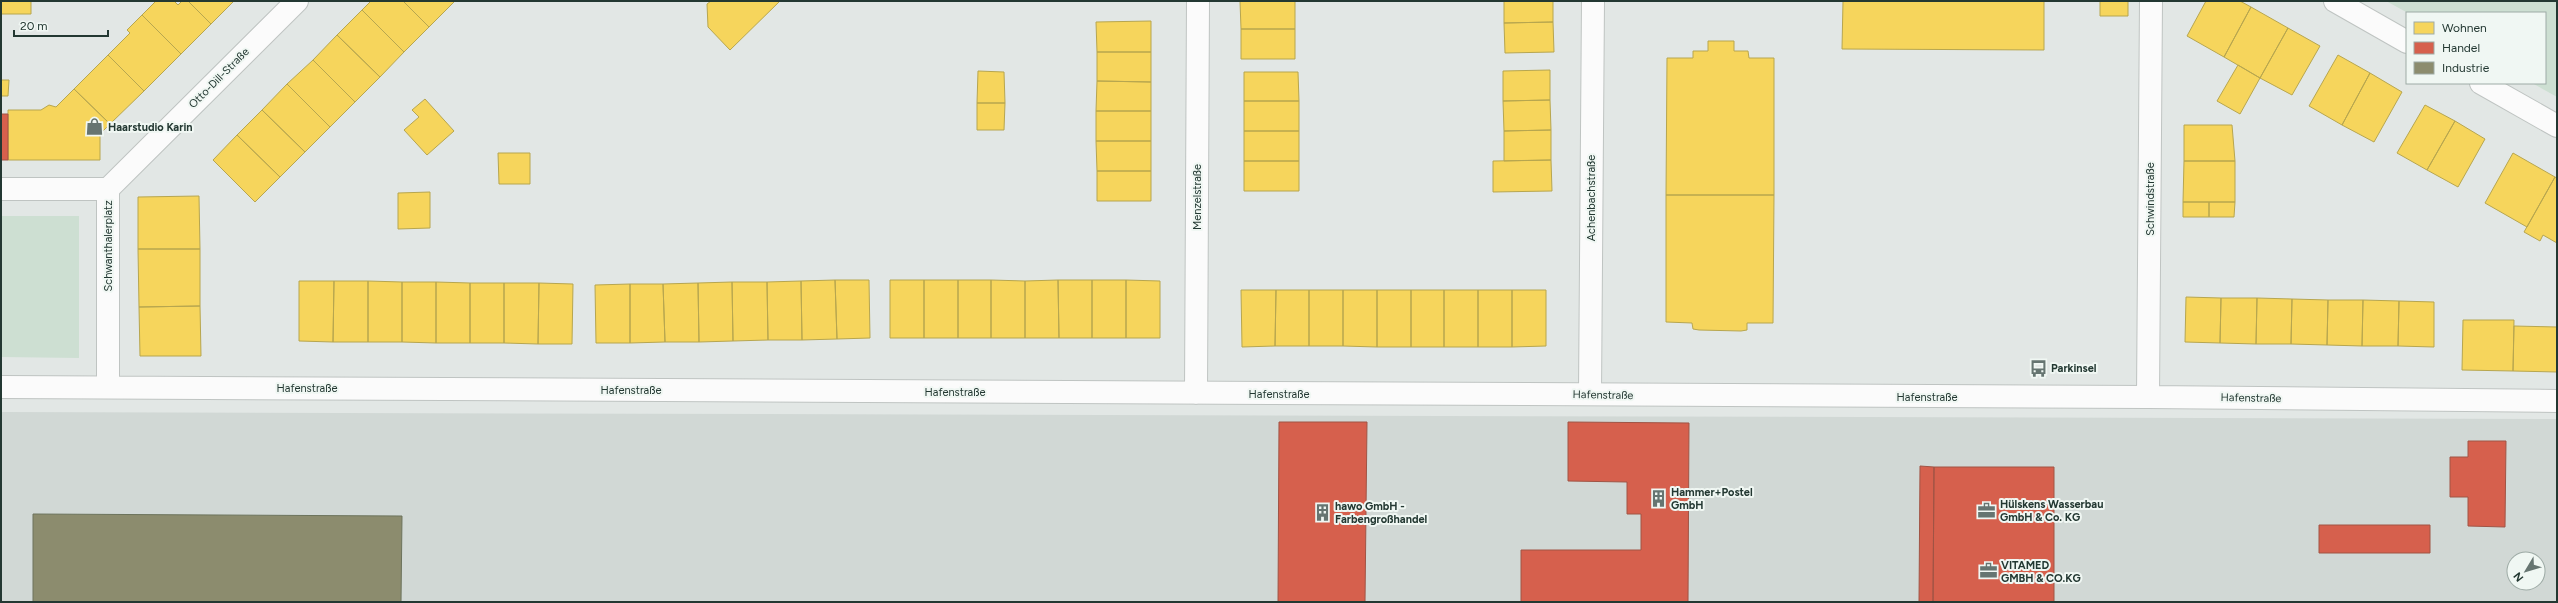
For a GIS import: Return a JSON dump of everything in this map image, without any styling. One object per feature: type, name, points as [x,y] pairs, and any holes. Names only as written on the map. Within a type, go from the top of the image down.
[{"type":"street","name":"Otto-Dill-Straße","points":[[108,189],[297,1]]},
{"type":"street","name":"Menzelstraße","points":[[1196,393],[1198,1]]},
{"type":"street","name":"Achenbachstraße","points":[[1590,394],[1593,1]]},
{"type":"street","name":"Schwindstraße","points":[[2148,397],[2151,1]]},
{"type":"street","points":[[2335,1],[2406,41]]},
{"type":"street","points":[[2483,84],[2557,126]]},
{"type":"street","name":"Schwanthalerplatz","points":[[1,189],[108,189],[108,386]]},
{"type":"street","name":"Hafenstraße","points":[[1,387],[108,386],[2148,397],[2557,401]]},
{"type":"shaded area","points":[[1,412],[2557,419],[2557,602],[1,602]]},
{"type":"green space","points":[[2386,1],[2557,1],[2557,97],[2534,84],[2546,84],[2546,12],[2406,12]]},
{"type":"green space","points":[[1,216],[79,216],[79,358],[1,357]]},
{"type":"building: Wohnen","points":[[1,1],[31,1],[31,14],[1,14]]},
{"type":"building: Wohnen","points":[[156,1],[174,1],[178,5],[182,1],[188,1],[211,24],[181,54],[142,15]]},
{"type":"building: Wohnen","points":[[188,1],[234,1],[211,24]]},
{"type":"building: Wohnen","points":[[371,1],[403,1],[429,27],[404,52],[362,10]]},
{"type":"building: Wohnen","points":[[403,1],[453,1],[454,2],[429,27]]},
{"type":"building: Wohnen","points":[[711,1],[780,1],[730,50],[708,27],[707,4]]},
{"type":"building: Wohnen","points":[[1240,1],[1295,1],[1295,29],[1241,29]]},
{"type":"building: Wohnen","points":[[1504,1],[1553,1],[1553,22],[1504,23]]},
{"type":"building: Wohnen","points":[[1843,1],[2044,1],[2044,50],[1842,49]]},
{"type":"building: Wohnen","points":[[2100,1],[2128,1],[2128,16],[2100,16]]},
{"type":"building: Wohnen","points":[[2206,1],[2240,1],[2251,7],[2224,57],[2187,36]]},
{"type":"building: Wohnen","points":[[2251,7],[2288,28],[2260,78],[2224,57]]},
{"type":"building: Wohnen","points":[[362,10],[404,52],[380,77],[337,35]]},
{"type":"building: Wohnen","points":[[142,15],[181,54],[144,91],[108,55],[130,33],[127,30]]},
{"type":"building: Wohnen","points":[[1151,21],[1151,52],[1097,52],[1096,22]]},
{"type":"building: Wohnen","points":[[1553,22],[1554,52],[1505,53],[1504,23]]},
{"type":"building: Wohnen","points":[[2288,28],[2320,46],[2292,95],[2260,78]]},
{"type":"building: Wohnen","points":[[1241,29],[1295,29],[1295,59],[1241,59]]},
{"type":"building: Wohnen","points":[[337,35],[380,77],[355,102],[313,60]]},
{"type":"building: Wohnen","points":[[1708,41],[1734,41],[1734,51],[1748,51],[1749,58],[1774,58],[1774,195],[1666,195],[1667,58],[1693,58],[1693,51],[1708,51]]},
{"type":"building: Wohnen","points":[[1097,52],[1151,52],[1151,82],[1097,81]]},
{"type":"building: Wohnen","points":[[108,55],[144,91],[110,124],[74,89]]},
{"type":"building: Wohnen","points":[[2338,55],[2370,73],[2342,125],[2309,106]]},
{"type":"building: Wohnen","points":[[313,60],[355,102],[330,127],[287,84]]},
{"type":"building: Wohnen","points":[[2238,65],[2260,78],[2240,114],[2217,101]]},
{"type":"building: Wohnen","points":[[1550,70],[1550,100],[1503,101],[1503,71]]},
{"type":"building: Wohnen","points":[[978,71],[1004,72],[1005,103],[977,103]]},
{"type":"building: Wohnen","points":[[1244,72],[1298,72],[1299,101],[1244,101]]},
{"type":"building: Wohnen","points":[[2370,73],[2402,92],[2374,142],[2342,125]]},
{"type":"building: Wohnen","points":[[1,80],[9,80],[8,96],[1,96]]},
{"type":"building: Wohnen","points":[[1097,81],[1151,82],[1151,111],[1096,111]]},
{"type":"building: Wohnen","points":[[287,84],[330,127],[305,152],[262,110]]},
{"type":"building: Wohnen","points":[[74,89],[110,124],[100,134],[100,160],[8,160],[8,110],[41,110],[49,105],[56,107]]},
{"type":"building: Wohnen","points":[[425,99],[454,131],[427,155],[404,130],[419,117],[412,110]]},
{"type":"building: Wohnen","points":[[1550,100],[1551,130],[1504,131],[1503,101]]},
{"type":"building: Wohnen","points":[[1244,101],[1299,101],[1299,131],[1244,131]]},
{"type":"building: Wohnen","points":[[977,103],[1005,103],[1004,130],[977,130]]},
{"type":"building: Wohnen","points":[[2425,105],[2455,121],[2427,170],[2397,153]]},
{"type":"building: Wohnen","points":[[262,110],[305,152],[280,177],[237,135]]},
{"type":"building: Wohnen","points":[[1096,111],[1151,111],[1151,141],[1096,141]]},
{"type":"building: Wohnen","points":[[2455,121],[2485,139],[2458,187],[2427,170]]},
{"type":"building: Wohnen","points":[[2184,125],[2232,125],[2235,161],[2184,161]]},
{"type":"building: Wohnen","points":[[1551,130],[1551,160],[1504,161],[1504,131]]},
{"type":"building: Wohnen","points":[[1244,131],[1299,131],[1299,161],[1244,161]]},
{"type":"building: Wohnen","points":[[237,135],[280,177],[255,202],[213,160]]},
{"type":"building: Wohnen","points":[[1096,141],[1151,141],[1151,171],[1097,171]]},
{"type":"building: Wohnen","points":[[498,153],[530,153],[530,184],[499,184]]},
{"type":"building: Wohnen","points":[[2513,153],[2555,177],[2527,227],[2485,203]]},
{"type":"building: Wohnen","points":[[1551,160],[1552,191],[1493,192],[1493,161]]},
{"type":"building: Wohnen","points":[[1244,161],[1299,161],[1299,191],[1244,191]]},
{"type":"building: Wohnen","points":[[2184,161],[2235,161],[2235,202],[2183,202]]},
{"type":"building: Wohnen","points":[[1097,171],[1151,171],[1151,201],[1097,201]]},
{"type":"building: Wohnen","points":[[2555,177],[2557,178],[2557,243],[2543,235],[2540,241],[2524,232]]},
{"type":"building: Wohnen","points":[[430,192],[430,228],[398,229],[398,193]]},
{"type":"building: Wohnen","points":[[1666,195],[1774,195],[1773,323],[1747,323],[1747,330],[1741,331],[1699,330],[1693,329],[1692,323],[1666,322]]},
{"type":"building: Wohnen","points":[[199,196],[200,249],[138,249],[138,197]]},
{"type":"building: Wohnen","points":[[2183,202],[2209,202],[2209,217],[2183,217]]},
{"type":"building: Wohnen","points":[[2209,202],[2235,202],[2234,217],[2209,217]]},
{"type":"building: Wohnen","points":[[138,249],[200,249],[200,306],[139,307]]},
{"type":"building: Wohnen","points":[[835,280],[869,280],[870,338],[837,339]]},
{"type":"building: Wohnen","points":[[835,280],[837,339],[802,340],[801,281]]},
{"type":"building: Wohnen","points":[[890,280],[924,280],[924,338],[890,338]]},
{"type":"building: Wohnen","points":[[924,280],[958,280],[958,338],[924,338]]},
{"type":"building: Wohnen","points":[[958,280],[991,280],[991,338],[958,338]]},
{"type":"building: Wohnen","points":[[991,280],[1025,281],[1025,338],[991,338]]},
{"type":"building: Wohnen","points":[[1058,280],[1092,280],[1092,338],[1059,338]]},
{"type":"building: Wohnen","points":[[1058,280],[1059,338],[1025,338],[1025,281]]},
{"type":"building: Wohnen","points":[[1092,280],[1126,280],[1126,338],[1092,338]]},
{"type":"building: Wohnen","points":[[1126,280],[1160,281],[1160,338],[1126,338]]},
{"type":"building: Wohnen","points":[[299,281],[334,281],[333,342],[299,341]]},
{"type":"building: Wohnen","points":[[334,281],[368,281],[368,342],[333,342]]},
{"type":"building: Wohnen","points":[[368,281],[402,282],[402,342],[368,342]]},
{"type":"building: Wohnen","points":[[801,281],[802,340],[768,340],[767,282]]},
{"type":"building: Wohnen","points":[[402,282],[436,282],[436,343],[402,342]]},
{"type":"building: Wohnen","points":[[436,282],[470,283],[470,343],[436,343]]},
{"type":"building: Wohnen","points":[[732,282],[767,282],[768,340],[733,341]]},
{"type":"building: Wohnen","points":[[732,282],[733,341],[699,342],[698,283]]},
{"type":"building: Wohnen","points":[[470,283],[504,283],[504,343],[470,343]]},
{"type":"building: Wohnen","points":[[504,283],[539,283],[538,344],[504,343]]},
{"type":"building: Wohnen","points":[[539,283],[573,284],[572,344],[538,344]]},
{"type":"building: Wohnen","points":[[698,283],[699,342],[665,342],[663,284]]},
{"type":"building: Wohnen","points":[[630,284],[663,284],[665,342],[630,343]]},
{"type":"building: Wohnen","points":[[630,284],[630,343],[596,343],[595,285]]},
{"type":"building: Wohnen","points":[[1241,290],[1276,290],[1275,346],[1242,347]]},
{"type":"building: Wohnen","points":[[1276,290],[1309,290],[1309,346],[1275,346]]},
{"type":"building: Wohnen","points":[[1309,290],[1343,290],[1343,346],[1309,346]]},
{"type":"building: Wohnen","points":[[1343,290],[1377,290],[1377,347],[1343,346]]},
{"type":"building: Wohnen","points":[[1377,290],[1411,290],[1411,347],[1377,347]]},
{"type":"building: Wohnen","points":[[1411,290],[1444,290],[1444,347],[1411,347]]},
{"type":"building: Wohnen","points":[[1444,290],[1478,290],[1478,347],[1444,347]]},
{"type":"building: Wohnen","points":[[1478,290],[1512,290],[1512,347],[1478,347]]},
{"type":"building: Wohnen","points":[[1512,290],[1546,290],[1546,346],[1512,347]]},
{"type":"building: Wohnen","points":[[2186,297],[2221,298],[2220,343],[2185,342]]},
{"type":"building: Wohnen","points":[[2221,298],[2257,298],[2256,344],[2220,343]]},
{"type":"building: Wohnen","points":[[2257,298],[2292,299],[2291,344],[2256,344]]},
{"type":"building: Wohnen","points":[[2292,299],[2328,300],[2327,345],[2291,344]]},
{"type":"building: Wohnen","points":[[2328,300],[2363,300],[2362,346],[2327,345]]},
{"type":"building: Wohnen","points":[[2363,300],[2399,301],[2398,346],[2362,346]]},
{"type":"building: Wohnen","points":[[2399,301],[2434,302],[2434,347],[2398,346]]},
{"type":"building: Wohnen","points":[[200,306],[201,356],[140,356],[139,307]]},
{"type":"building: Wohnen","points":[[2463,320],[2514,320],[2513,371],[2462,370]]},
{"type":"building: Wohnen","points":[[2514,326],[2557,327],[2557,372],[2513,371]]},
{"type":"building: Handel","points":[[1,114],[8,114],[8,160],[1,160]]},
{"type":"building: Handel","name":"hawo GmbH - Farbengroßhandel","points":[[1279,422],[1367,422],[1365,602],[1278,602]]},
{"type":"building: Handel","name":"Hammer+Postel GmbH","points":[[1568,422],[1689,423],[1688,602],[1521,602],[1521,550],[1641,550],[1641,514],[1627,514],[1627,482],[1568,481]]},
{"type":"building: Handel","points":[[2468,441],[2506,441],[2505,527],[2468,526],[2468,497],[2450,497],[2450,457],[2468,457]]},
{"type":"building: Handel","points":[[1920,466],[1934,467],[1933,602],[1919,602]]},
{"type":"building: Handel","points":[[1934,467],[2054,467],[2054,602],[1933,602]]},
{"type":"building: Handel","points":[[2319,525],[2430,525],[2430,553],[2319,553]]},
{"type":"building: Industrie","points":[[33,514],[402,516],[401,602],[33,602]]},
{"type":"place","name":"Haarstudio Karin","points":[[95,127]]},
{"type":"place","name":"Parkinsel","points":[[2038,368]]},
{"type":"place","name":"Hammer+Postel GmbH","points":[[1658,498]]},
{"type":"place","name":"Hülskens Wasserbau GmbH & Co. KG","points":[[1987,510]]},
{"type":"place","name":"hawo GmbH - Farbengroßhandel","points":[[1322,512]]},
{"type":"place","name":"VITAMED GMBH & CO.KG","points":[[1988,571]]}]
